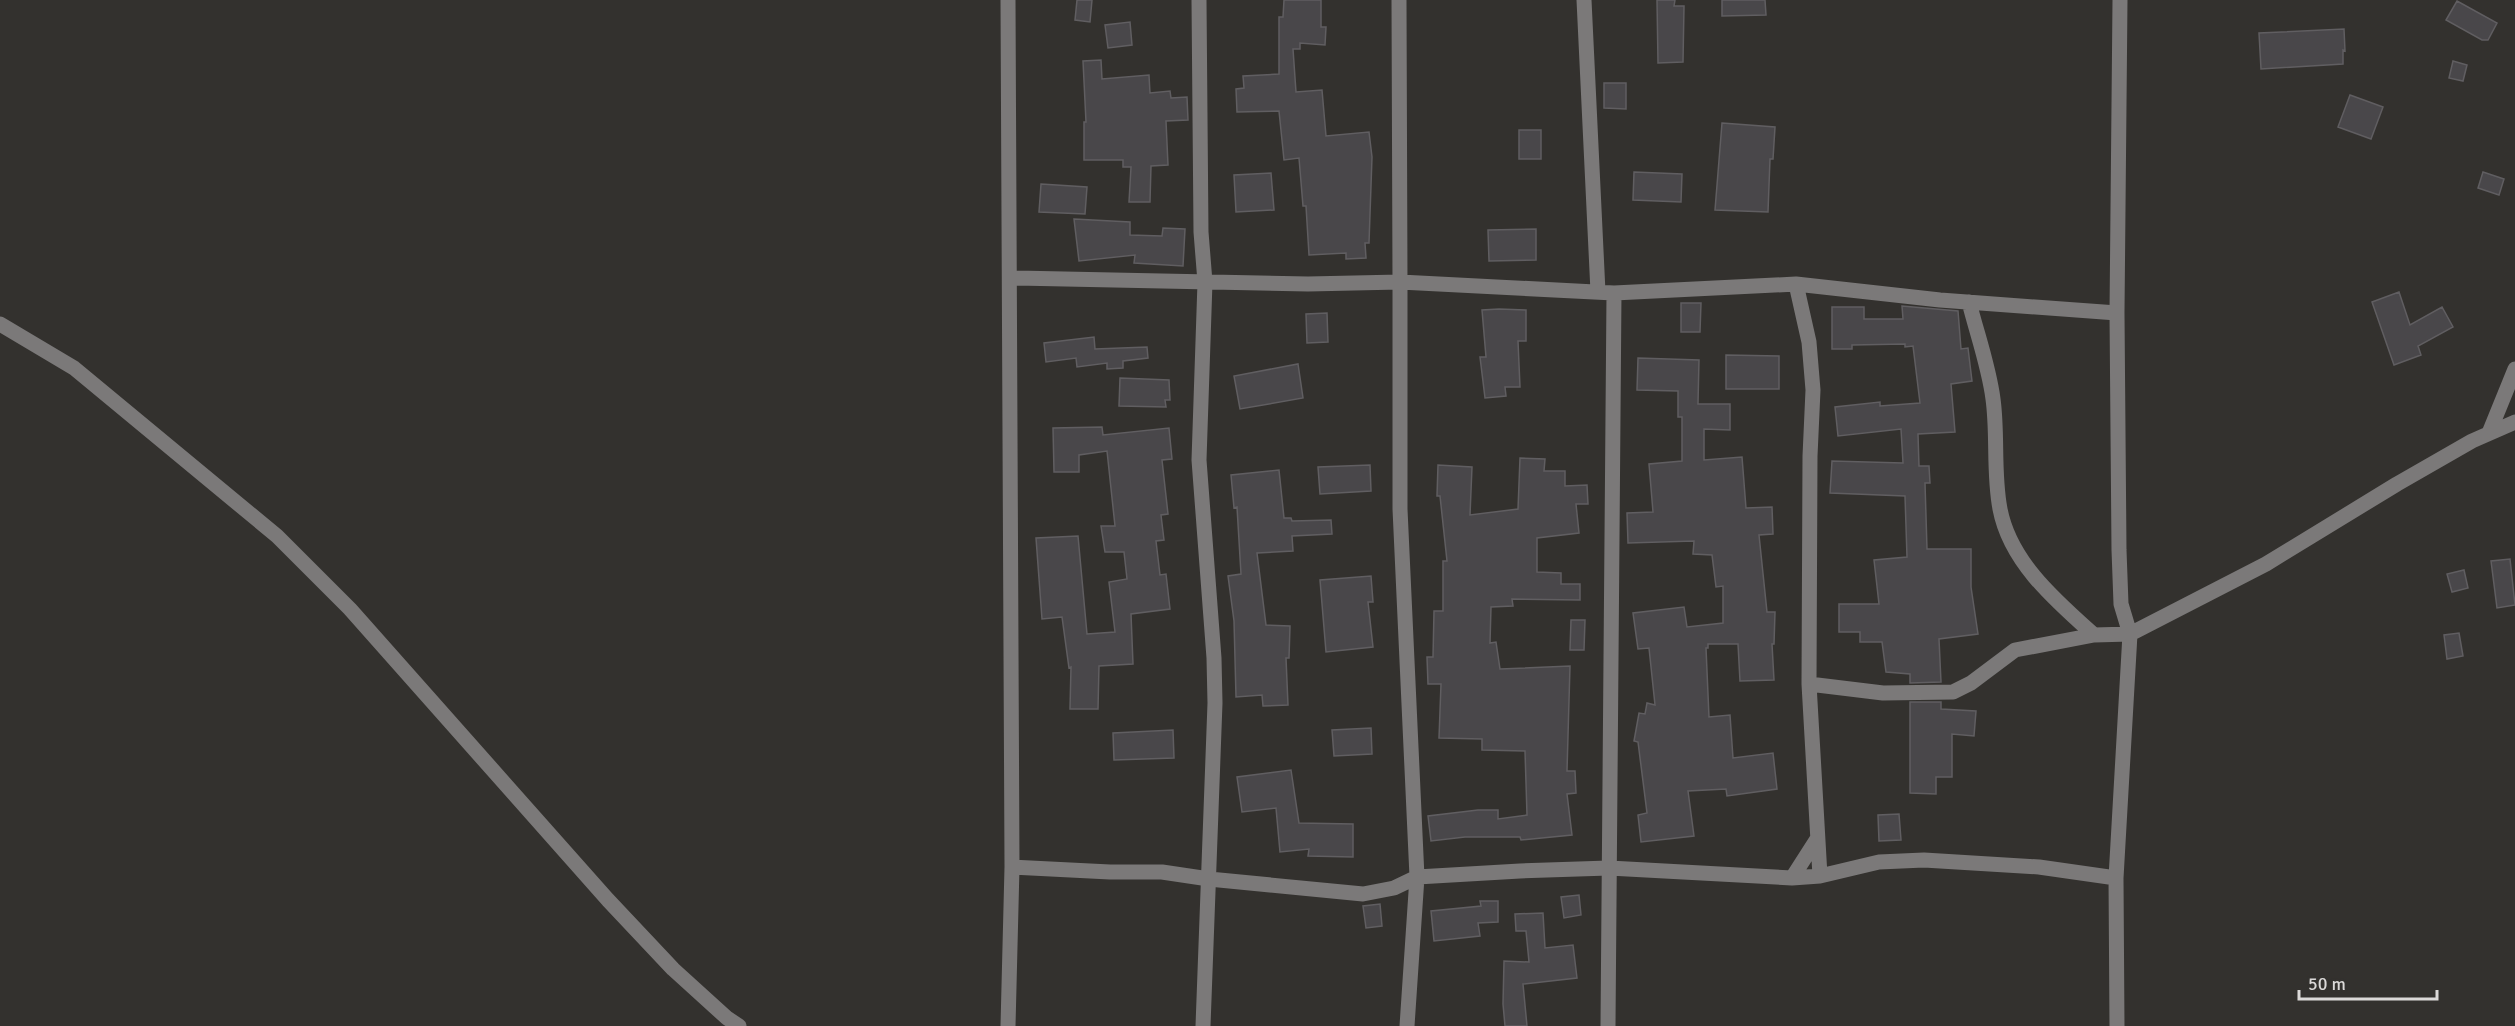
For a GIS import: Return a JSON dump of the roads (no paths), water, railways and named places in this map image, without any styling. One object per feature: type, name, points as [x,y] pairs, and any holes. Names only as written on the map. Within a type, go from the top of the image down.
[{"type":"street","points":[[1008,0],[1012,867],[1008,1026]]},
{"type":"street","points":[[1199,0],[1201,232],[1205,282],[1199,460],[1214,658],[1203,1026]]},
{"type":"street","points":[[1399,0],[1400,509],[1417,877],[1407,1026]]},
{"type":"street","points":[[1584,0],[1598,292]]},
{"type":"street","points":[[2117,1026],[2116,878],[2130,634],[2121,604],[2119,550],[2117,313],[2120,0]]},
{"type":"street","points":[[1010,278],[1308,284],[1400,282],[1614,293],[1796,284],[1969,302],[2117,313]]},
{"type":"street","points":[[1796,284],[1809,342],[1813,390],[1810,456],[1809,684],[1820,876]]},
{"type":"street","points":[[1608,1026],[1614,293]]},
{"type":"street","points":[[1969,302],[1993,398],[2000,510],[2019,554],[2042,587],[2094,635]]},
{"type":"street","points":[[0,324],[74,368],[277,536],[350,609],[665,960],[719,1011],[739,1026]]},
{"type":"street","points":[[2489,433],[2515,369]]},
{"type":"street","points":[[1809,684],[1883,693],[1953,692],[1971,683],[2015,650],[2094,635],[2130,634],[2266,564],[2397,484],[2489,433],[2515,422]]},
{"type":"street","points":[[1792,878],[1817,839]]},
{"type":"street","points":[[1012,867],[1162,872],[1209,879],[1363,894],[1394,888],[1417,877],[1609,868],[1792,878],[1820,876],[1879,862],[1924,860],[2039,867],[2116,878]]}]
